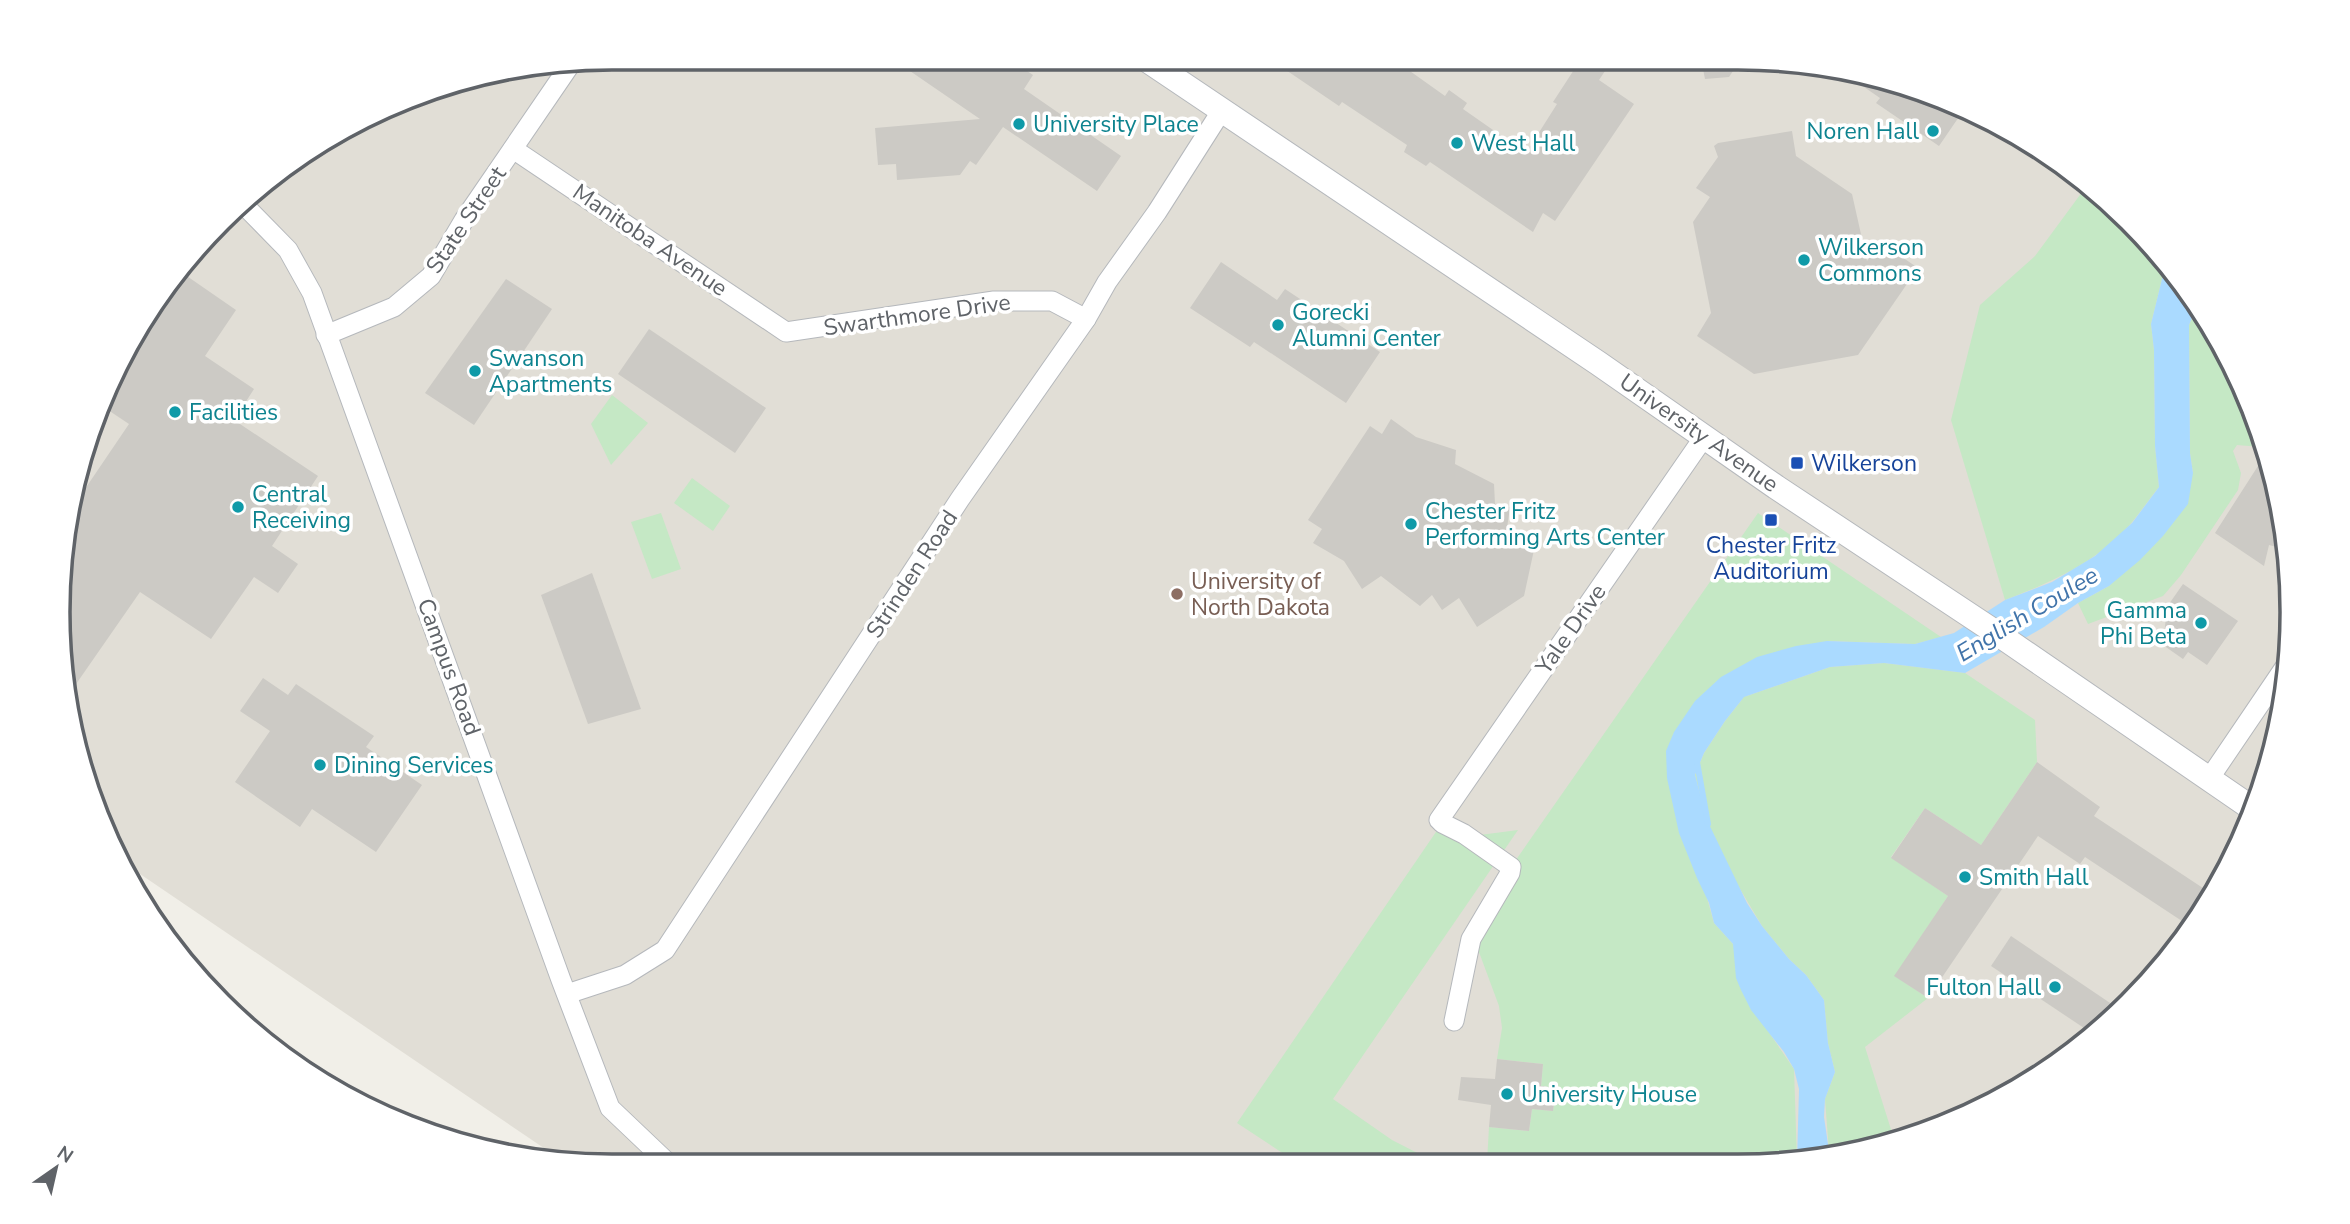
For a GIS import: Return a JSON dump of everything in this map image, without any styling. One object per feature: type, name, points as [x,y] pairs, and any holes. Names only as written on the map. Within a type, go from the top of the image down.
[{"type":"street","name":"University Avenue","points":[[1162,70],[2245,803]]},
{"type":"street","name":"State Street","points":[[326,335],[394,307],[431,276],[464,220],[565,72]]},
{"type":"street","name":"Strinden Road","points":[[568,995],[625,975],[665,950],[960,499],[1086,319],[1107,282],[1157,212],[1222,110]]},
{"type":"street","name":"Manitoba Avenue","points":[[513,149],[786,332]]},
{"type":"street","name":"Campus Road","points":[[249,210],[288,250],[312,293],[610,1108],[658,1154]]},
{"type":"street","name":"Swarthmore Drive","points":[[786,332],[994,301],[1052,301],[1086,319]]},
{"type":"street","name":"Yale Drive","points":[[1454,1021],[1471,939],[1511,867],[1464,834],[1440,821],[1704,437]]},
{"type":"street","points":[[2209,779],[2275,681]]},
{"type":"shaded area","name":"University of North Dakota","points":[[612,70],[1738,70],[1773,71],[1844,80],[1912,99],[1978,126],[2039,161],[2068,182],[2121,229],[2168,282],[2207,341],[2239,405],[2262,472],[2270,506],[2279,577],[2280,612],[2279,647],[2270,718],[2262,752],[2239,819],[2224,852],[2189,913],[2168,942],[2121,995],[2068,1042],[2039,1063],[1978,1098],[1945,1113],[1878,1136],[1844,1144],[1773,1153],[1738,1154],[612,1154],[546,1150],[137,872],[111,819],[99,786],[80,718],[75,683],[70,612],[71,577],[80,506],[88,472],[111,405],[143,341],[182,282],[229,229],[255,205],[311,161],[372,126],[405,111],[472,88],[506,80],[577,71]]},
{"type":"green space","points":[[2081,193],[2121,229],[2164,277],[2151,324],[2159,487],[2133,521],[2106,548],[2057,578],[2005,600],[1951,420],[1980,305],[2035,256]]},
{"type":"green space","points":[[2192,317],[2224,372],[2254,446],[2237,445],[2233,451],[2241,473],[2238,490],[2181,575],[2163,596],[2088,624],[2078,603],[2109,586],[2193,473],[2190,453],[2189,325]]},
{"type":"green space","points":[[612,395],[648,423],[611,465],[591,424]]},
{"type":"green space","points":[[692,478],[730,506],[713,531],[674,503]]},
{"type":"green space","points":[[661,513],[681,569],[652,579],[631,522]]},
{"type":"green space","points":[[1758,513],[1941,637],[1915,644],[1827,641],[1666,751],[1714,923],[1733,944],[1770,1034],[1794,1069],[1797,1150],[1738,1154],[1487,1154],[1489,1127],[1529,1131],[1532,1109],[1553,1111],[1556,1089],[1541,1086],[1543,1064],[1497,1059],[1502,1028],[1499,1006],[1476,944],[1511,867]]},
{"type":"green space","points":[[1884,663],[1965,673],[2035,720],[2037,762],[1981,845],[1925,808],[1891,857],[1948,896],[1895,976],[1928,998],[1865,1047],[1892,1132],[1829,1146],[1825,1099],[1835,1072],[1828,1043],[1824,1000],[1806,975],[1762,926],[1711,840],[1695,775],[1704,753],[1744,697],[1830,667]]},
{"type":"green space","points":[[1438,829],[1472,836],[1518,830],[1333,1099],[1392,1140],[1419,1154],[1284,1154],[1237,1123]]},
{"type":"water","points":[[2164,277],[2168,282],[2192,317],[2189,325],[2190,453],[2193,473],[2188,504],[2140,560],[2109,586],[1965,673],[1884,663],[1830,667],[1744,697],[1704,753],[1695,775],[1707,820],[1747,903],[1762,926],[1806,975],[1824,1000],[1828,1043],[1835,1072],[1825,1099],[1824,1117],[1828,1146],[1797,1150],[1799,1089],[1794,1069],[1751,1010],[1736,978],[1733,944],[1714,923],[1709,903],[1679,833],[1667,778],[1666,751],[1674,732],[1695,701],[1721,677],[1757,657],[1827,641],[1915,644],[1954,633],[2005,600],[2052,582],[2095,556],[2132,523],[2159,487],[2151,324]]},
{"type":"building","name":"University Place","points":[[909,70],[1026,70],[1033,75],[1024,89],[1121,156],[1097,191],[1003,127],[976,165],[970,161],[960,175],[897,180],[896,164],[878,165],[875,128],[980,119]]},
{"type":"building","name":"West Hall","points":[[1286,70],[1408,70],[1445,96],[1449,90],[1467,103],[1463,109],[1526,153],[1557,104],[1553,102],[1574,70],[1606,70],[1599,80],[1634,104],[1555,221],[1543,213],[1533,232],[1430,162],[1426,166],[1404,152],[1407,145],[1342,102],[1339,106]]},
{"type":"building","points":[[1703,70],[1734,70],[1729,77],[1705,79]]},
{"type":"building","points":[[1859,84],[1912,99],[1959,117],[1939,146],[1876,103],[1880,98]]},
{"type":"building","name":"Wilkerson Commons","points":[[1792,131],[1796,156],[1852,194],[1867,261],[1880,242],[1918,268],[1858,355],[1754,374],[1697,336],[1711,313],[1693,222],[1710,197],[1696,188],[1718,157],[1714,146],[1718,143]]},
{"type":"building","name":"Gorecki Alumni Center","points":[[1221,262],[1277,300],[1285,289],[1380,352],[1346,403],[1254,342],[1250,347],[1190,308]]},
{"type":"building","points":[[187,276],[236,310],[205,356],[254,389],[234,420],[318,476],[272,546],[298,564],[278,593],[254,577],[211,639],[140,592],[75,685],[70,612],[71,577],[80,506],[83,491],[129,424],[109,411],[111,405],[143,341]]},
{"type":"building","name":"Swanson Apartments","points":[[506,279],[552,309],[474,425],[425,393]]},
{"type":"building","name":"Swanson Apartments","points":[[649,329],[766,408],[735,453],[618,374]]},
{"type":"building","name":"Chester Fritz Performing Arts Center","points":[[1391,419],[1416,437],[1456,450],[1455,464],[1494,484],[1495,504],[1510,507],[1507,528],[1537,536],[1524,596],[1477,627],[1459,598],[1442,610],[1432,595],[1420,606],[1381,576],[1362,589],[1344,561],[1313,543],[1322,529],[1308,520],[1370,426],[1382,434]]},
{"type":"building","points":[[2259,464],[2270,506],[2276,547],[2269,545],[2264,566],[2215,533]]},
{"type":"building","points":[[592,573],[641,709],[588,724],[541,595]]},
{"type":"building","name":"Gamma Phi Beta","points":[[2183,584],[2238,621],[2207,665],[2188,652],[2183,659],[2163,645],[2166,617],[2162,614]]},
{"type":"building","name":"Dining Services","points":[[263,678],[288,695],[296,684],[374,736],[366,747],[422,785],[376,852],[312,809],[300,827],[235,782],[270,731],[240,711]]},
{"type":"building","name":"Smith Hall","points":[[2037,762],[2100,807],[2094,816],[2204,889],[2183,922],[2085,857],[2080,864],[2038,836],[1928,998],[1894,976],[1948,896],[1891,858],[1925,808],[1981,845]]},
{"type":"building","name":"Fulton Hall","points":[[2011,936],[2111,1004],[2084,1028],[1991,966]]},
{"type":"building","name":"University House","points":[[1497,1059],[1543,1064],[1541,1086],[1556,1088],[1553,1111],[1532,1109],[1529,1131],[1489,1127],[1491,1105],[1458,1100],[1461,1077],[1495,1079]]},
{"type":"waterway","name":"English Coulee","points":[[1697,762],[1708,824]]},
{"type":"place","name":"University Place","points":[[1019,124]]},
{"type":"place","name":"Noren Hall","points":[[1933,131]]},
{"type":"place","name":"West Hall","points":[[1457,143]]},
{"type":"place","name":"Wilkerson Commons","points":[[1804,260]]},
{"type":"place","name":"Gorecki Alumni Center","points":[[1278,325]]},
{"type":"place","name":"Swanson Apartments","points":[[475,371]]},
{"type":"place","name":"Facilities","points":[[175,412]]},
{"type":"place","name":"Wilkerson","points":[[1797,463]]},
{"type":"place","name":"Central Receiving","points":[[238,507]]},
{"type":"place","name":"Chester Fritz Auditorium","points":[[1771,520]]},
{"type":"place","name":"Chester Fritz Performing Arts Center","points":[[1411,524]]},
{"type":"place","name":"University of North Dakota","points":[[1177,594]]},
{"type":"place","name":"Gamma Phi Beta","points":[[2201,623]]},
{"type":"place","name":"Dining Services","points":[[320,765]]},
{"type":"place","name":"Smith Hall","points":[[1965,877]]},
{"type":"place","name":"Fulton Hall","points":[[2055,987]]},
{"type":"place","name":"University House","points":[[1507,1094]]}]
